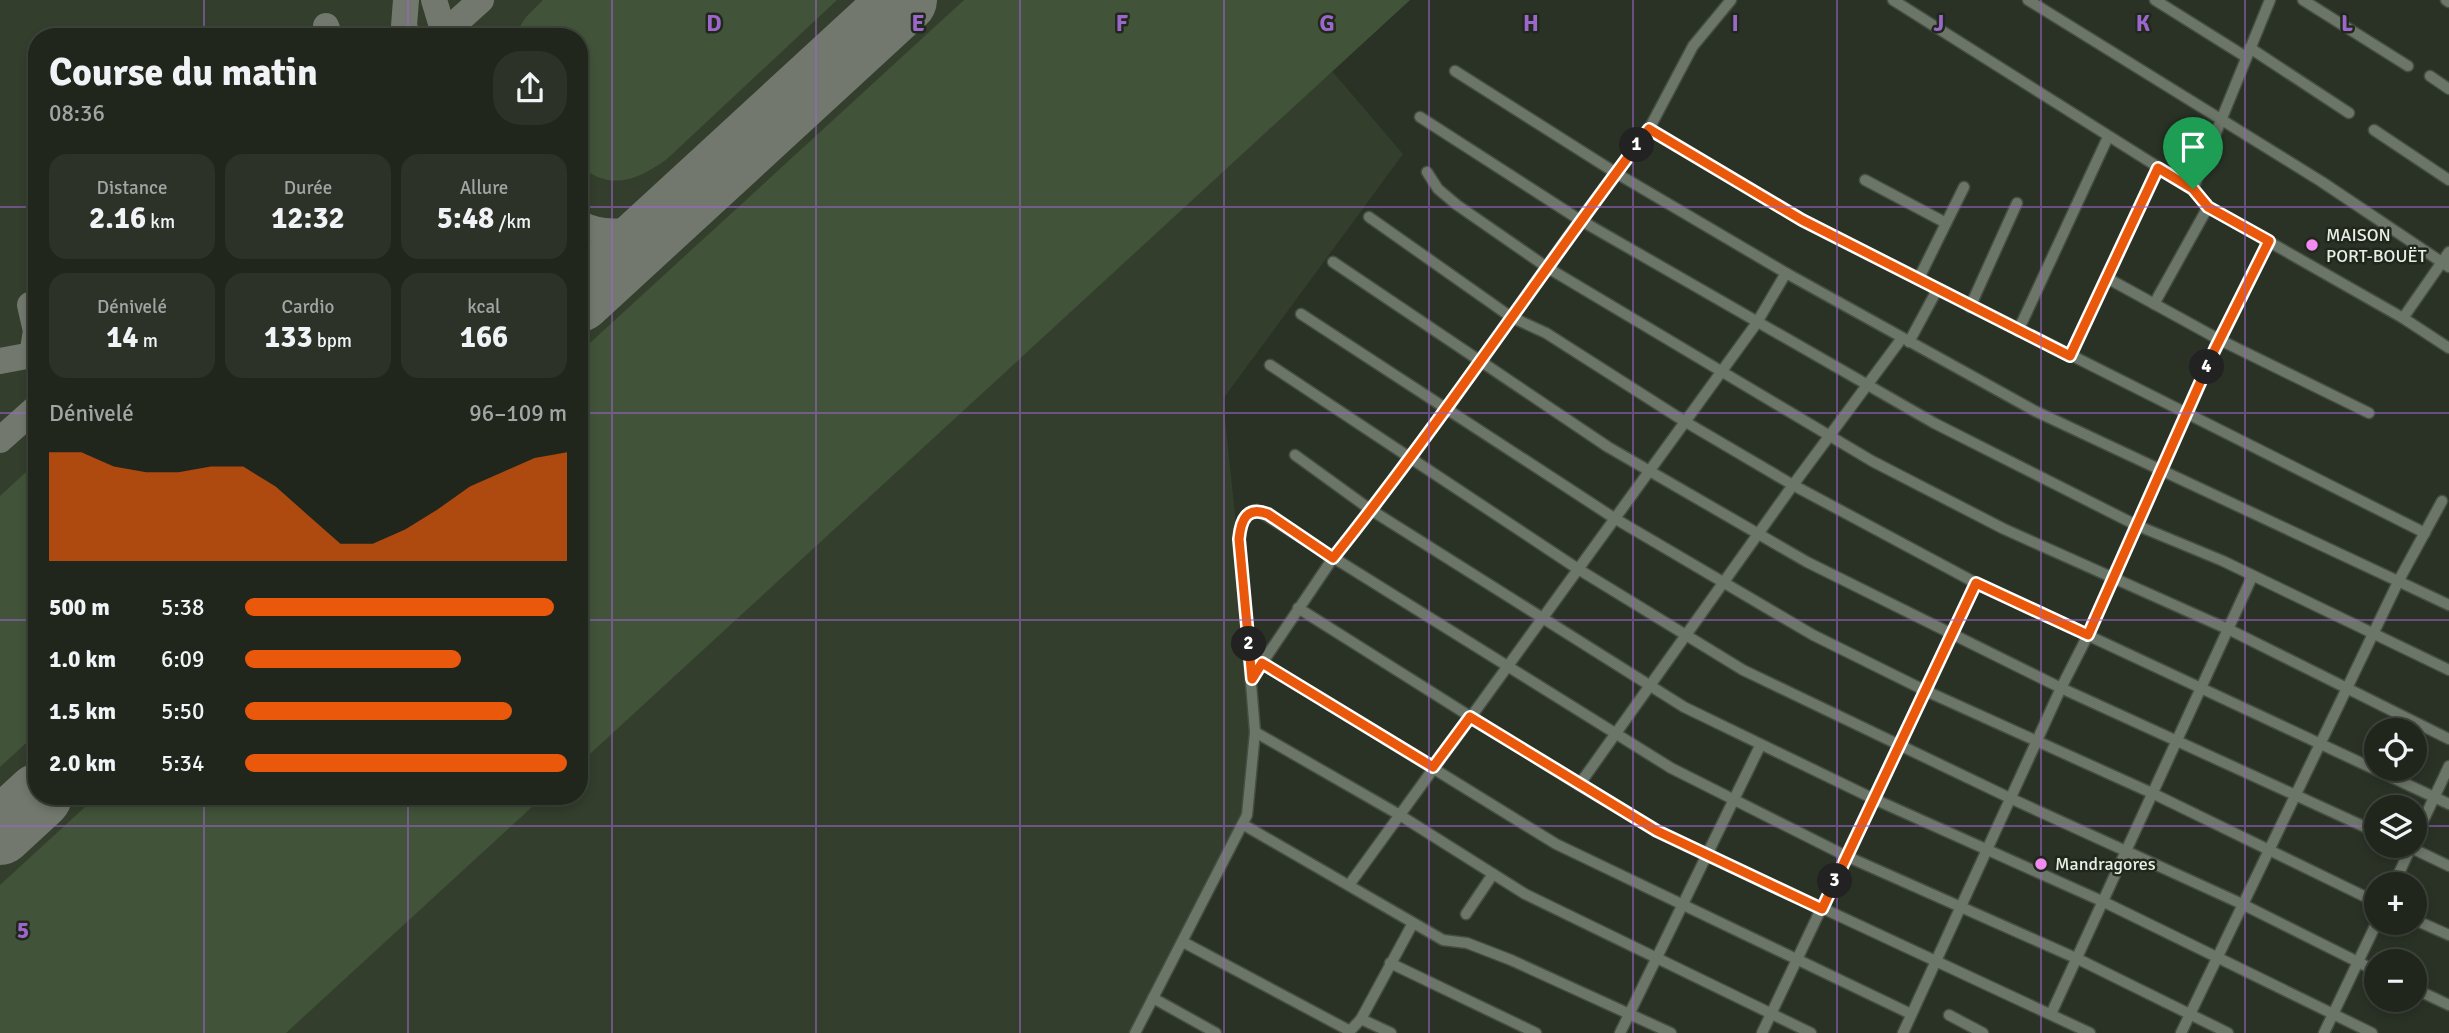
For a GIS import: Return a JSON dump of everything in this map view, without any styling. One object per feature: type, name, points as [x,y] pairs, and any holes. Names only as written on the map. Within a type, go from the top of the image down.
[{"type":"street","points":[[1252,679],[1333,558],[1447,409],[1580,220],[1649,129],[1693,46],[1731,0]]},
{"type":"street","points":[[1893,0],[2193,189],[2208,207],[2403,318],[2449,348]]},
{"type":"street","points":[[2028,0],[2221,119],[2445,265]]},
{"type":"street","points":[[2155,0],[2349,113]]},
{"type":"street","points":[[2193,189],[2270,0]]},
{"type":"street","points":[[2303,0],[2408,65]]},
{"type":"street","points":[[1455,71],[1616,173],[1786,273],[2035,411],[2162,468],[2449,605]]},
{"type":"street","points":[[2430,76],[2449,89]]},
{"type":"street","points":[[1420,117],[1580,220],[1756,324],[1968,440],[2136,524],[2223,561],[2449,670]]},
{"type":"street","points":[[1649,129],[1802,220],[1918,281],[2425,533]]},
{"type":"street","points":[[2374,130],[2449,180]]},
{"type":"street","points":[[2018,331],[2108,137]]},
{"type":"street","points":[[2070,356],[2158,168]]},
{"type":"street","points":[[1427,172],[1438,189],[1457,205],[1548,268],[1920,488],[2113,580],[2230,630],[2449,739]]},
{"type":"street","points":[[1865,180],[1947,223]]},
{"type":"street","points":[[1918,281],[1965,187]]},
{"type":"street","points":[[1970,307],[2017,203]]},
{"type":"street","points":[[2154,304],[2208,207]]},
{"type":"street","points":[[1368,217],[1511,317],[1546,333],[1684,421],[1793,485],[1976,583],[2449,804]]},
{"type":"street","points":[[1903,1033],[2061,688],[2088,635],[2220,340],[2269,241]]},
{"type":"street","points":[[2403,318],[2445,265],[2449,252]]},
{"type":"street","points":[[1333,262],[1649,471],[1807,562],[2061,688],[2364,827]]},
{"type":"street","points":[[1349,885],[1504,667],[1756,324],[1786,273]]},
{"type":"street","points":[[2107,278],[2220,340],[2369,413]]},
{"type":"street","points":[[1579,785],[1725,584],[1793,485],[1905,340],[1937,290]]},
{"type":"street","points":[[1301,314],[1614,519],[1814,635],[1926,691],[2154,794],[2364,896]]},
{"type":"street","points":[[1270,365],[1578,569],[1753,675],[1898,746],[2242,904],[2364,965]]},
{"type":"street","points":[[1296,455],[1371,510],[1650,687],[1760,746],[2104,902],[2372,1033]]},
{"type":"street","points":[[2181,1033],[2399,580],[2442,501]]},
{"type":"street","points":[[1135,1033],[1244,825],[1250,798],[1255,732],[1239,539],[1243,518],[1249,512],[1257,510],[1268,514],[1333,558],[1616,736],[1734,800],[1846,856],[2078,959],[2228,1033]]},
{"type":"street","points":[[2051,1014],[2230,630],[2252,577]]},
{"type":"street","points":[[1762,1033],[1976,583]]},
{"type":"street","points":[[1298,608],[1657,831],[2090,1033]]},
{"type":"street","points":[[1262,663],[1556,844],[1911,1014]]},
{"type":"street","points":[[1255,732],[1398,814],[1568,917],[1656,956],[1811,1033]]},
{"type":"street","points":[[1620,1033],[1760,746]]},
{"type":"street","points":[[2427,811],[2449,766]]},
{"type":"street","points":[[1244,825],[1449,943],[1467,943],[1671,1033]]},
{"type":"street","points":[[2427,853],[2449,866]]},
{"type":"street","points":[[1466,914],[1493,874]]},
{"type":"street","points":[[1183,942],[1345,1030],[1353,1029],[1361,1019],[1413,923]]},
{"type":"street","points":[[2427,926],[2449,936]]},
{"type":"street","points":[[2324,1033],[2371,935]]},
{"type":"street","points":[[1390,963],[1536,1033]]},
{"type":"street","points":[[2427,995],[2449,1005]]},
{"type":"street","points":[[1153,998],[1214,1033]]},
{"type":"street","points":[[1948,1015],[1983,1033]]},
{"type":"street","points":[[1361,1019],[1391,1033]]},
{"type":"shaded area","points":[[0,0],[1410,0],[1332,71],[1403,154],[1223,399],[1252,679],[1250,798],[1135,1033],[0,1033]]},
{"type":"shaded area","points":[[543,0],[837,0],[667,159],[645,173],[613,181],[588,172],[588,28],[519,28]]},
{"type":"shaded area","points":[[964,0],[1410,0],[588,756],[588,345]]},
{"type":"shaded area","points":[[28,470],[28,741],[0,767],[0,496]]},
{"type":"shaded area","points":[[87,805],[534,805],[286,1033],[0,1033],[0,885]]},
{"type":"taxiway","points":[[405,28],[406,0]]},
{"type":"taxiway","points":[[434,0],[442,28]]},
{"type":"taxiway","points":[[450,28],[481,0]]},
{"type":"taxiway","points":[[588,227],[601,231],[624,231],[668,217]]},
{"type":"taxiway","points":[[0,361],[28,356]]},
{"type":"taxiway","points":[[0,440],[28,415]]},
{"type":"runway","points":[[588,291],[904,0]]},
{"type":"runway","points":[[0,832],[29,805]]},
{"type":"place","name":"MAISON PORT-BOUËT","points":[[2312,245]]},
{"type":"place","name":"Mandragores","points":[[2041,864]]},
{"type":"route","points":[[1649,129],[1802,220],[2070,356],[2158,168],[2193,189],[2208,207],[2269,241],[2215,349],[2088,635],[1976,583],[1822,909],[1622,812],[1470,717],[1433,767],[1262,663],[1252,679],[1239,539],[1243,518],[1249,512],[1257,510],[1268,514],[1333,558],[1447,409],[1580,220],[1649,129]]}]
